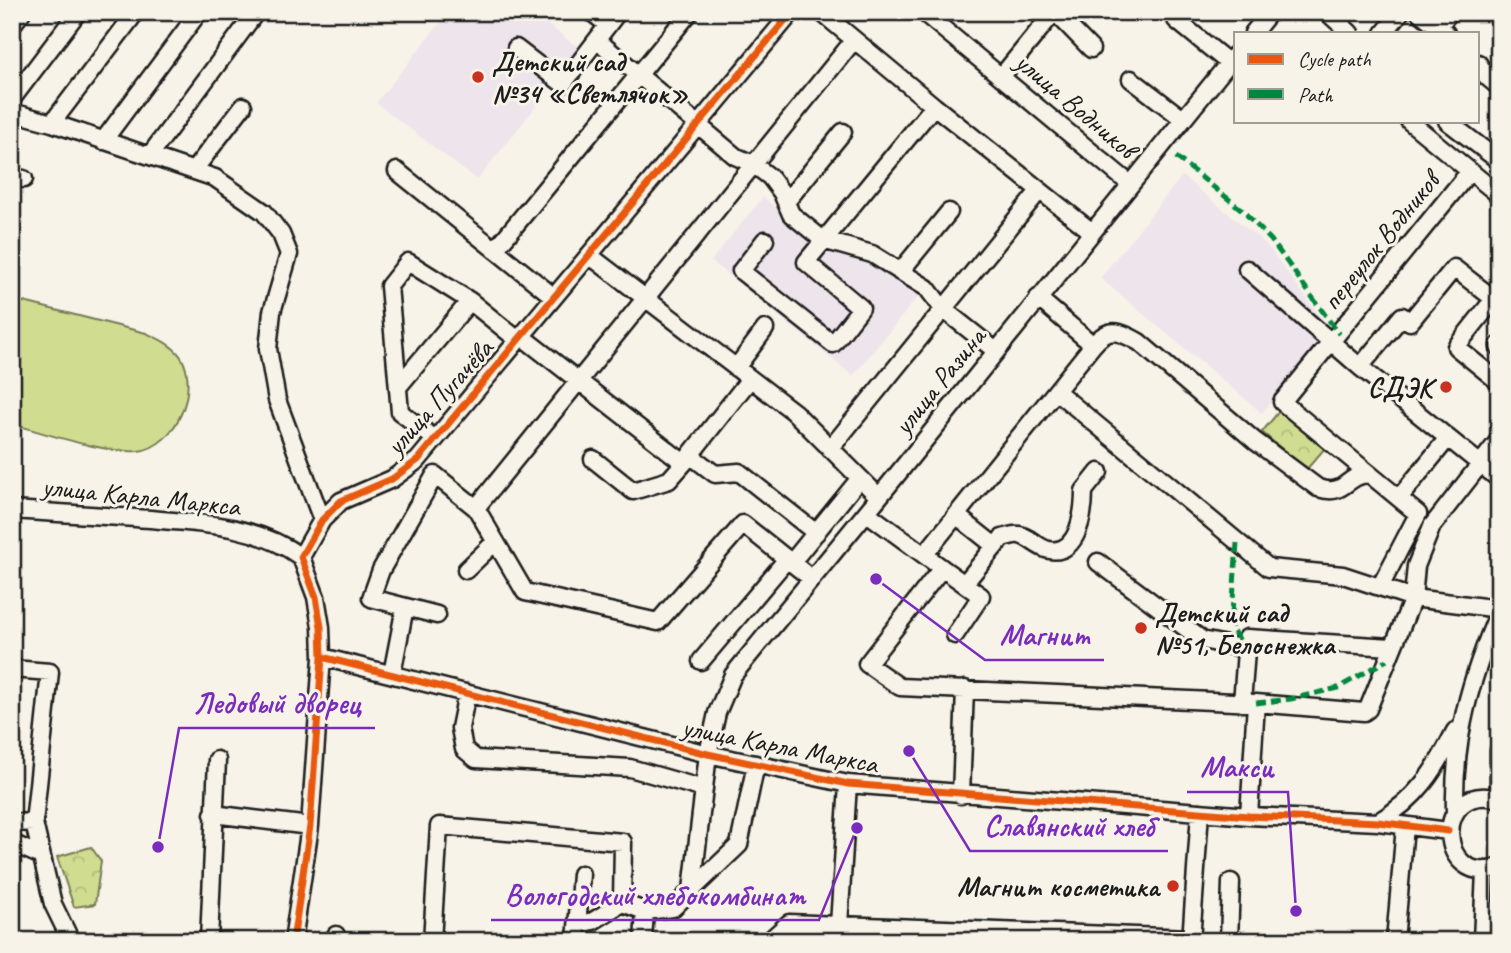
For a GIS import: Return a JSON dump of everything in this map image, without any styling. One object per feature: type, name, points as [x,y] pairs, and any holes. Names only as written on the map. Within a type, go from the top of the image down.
[{"type":"street","points":[[12,25],[22,12]]},
{"type":"street","points":[[12,99],[78,12]]},
{"type":"street","points":[[52,123],[136,12]]},
{"type":"street","points":[[103,141],[199,12]]},
{"type":"street","points":[[150,155],[256,12]]},
{"type":"street","points":[[516,48],[563,84],[613,19],[592,12]]},
{"type":"street","points":[[495,250],[690,12]]},
{"type":"street","name":"улица Пугачёва","points":[[301,557],[322,520],[341,502],[392,479],[418,460],[792,12]]},
{"type":"street","points":[[821,12],[1092,232]]},
{"type":"street","name":"улица Водников","points":[[923,12],[1130,184]]},
{"type":"street","points":[[1001,77],[1055,12],[1091,49]]},
{"type":"street","points":[[1254,32],[1270,12]]},
{"type":"street","points":[[1327,12],[1349,32]]},
{"type":"street","points":[[1385,32],[1401,12]]},
{"type":"street","points":[[1419,12],[1442,30],[1450,12]]},
{"type":"street","points":[[1176,20],[1232,58]]},
{"type":"street","points":[[597,40],[735,156],[753,164],[770,177],[791,214],[824,240],[872,254],[927,288],[943,309],[996,351]]},
{"type":"street","points":[[476,508],[854,40]]},
{"type":"street","name":"улица Разина","points":[[692,890],[708,754],[717,713],[733,675],[880,497],[1232,58]]},
{"type":"street","points":[[1480,66],[1499,87]]},
{"type":"street","points":[[1131,79],[1183,119]]},
{"type":"street","points":[[194,170],[243,106]]},
{"type":"street","points":[[765,240],[741,271],[833,344],[861,308],[806,262],[934,106]]},
{"type":"street","points":[[12,113],[52,123],[215,178],[264,212],[281,234],[289,254],[272,312],[268,349],[277,400],[322,520]]},
{"type":"street","points":[[1410,122],[1499,195]]},
{"type":"street","points":[[1448,122],[1499,161]]},
{"type":"street","points":[[786,202],[843,132]]},
{"type":"street","name":"переулок Водников","points":[[1368,474],[1282,402],[1470,171]]},
{"type":"street","points":[[397,172],[554,297]]},
{"type":"street","points":[[830,449],[1039,191]]},
{"type":"street","points":[[900,272],[949,212]]},
{"type":"street","points":[[589,255],[794,412],[880,497]]},
{"type":"street","points":[[435,439],[400,412],[390,286],[408,262],[470,301],[684,463],[669,480],[633,491],[593,459]]},
{"type":"street","points":[[1360,368],[1402,316],[1410,322],[1454,268],[1496,296],[1456,347],[1499,382]]},
{"type":"street","points":[[1247,269],[1331,344],[1499,479]]},
{"type":"street","points":[[1038,298],[1093,345]]},
{"type":"street","points":[[398,387],[470,301]]},
{"type":"street","points":[[736,368],[765,329]]},
{"type":"street","points":[[925,554],[1093,345],[1103,334],[1120,332],[1139,342],[1255,441],[1318,488],[1330,492],[1341,489],[1361,474],[1368,474],[1418,514],[1380,587]]},
{"type":"street","points":[[750,379],[690,456],[715,474],[739,472],[816,533]]},
{"type":"street","points":[[1056,391],[1269,568],[1343,575],[1413,598],[1499,610],[1479,656],[1462,716],[1456,758],[1455,813],[1448,831],[1454,854],[1462,863],[1473,868],[1492,869],[1482,941]]},
{"type":"street","points":[[1399,498],[1448,438]]},
{"type":"street","points":[[942,568],[867,664],[900,687],[1249,703],[1364,712],[1370,705],[1413,598],[1416,566],[1432,526],[1499,440]]},
{"type":"street","points":[[418,460],[476,508],[525,592],[658,622],[744,524],[812,579]]},
{"type":"street","points":[[964,584],[1002,538],[1019,535],[1047,550],[1057,550],[1067,545],[1081,523],[1084,491],[1100,472]]},
{"type":"street","points":[[435,475],[381,570],[371,598],[437,615]]},
{"type":"street","points":[[701,661],[816,533],[860,478]]},
{"type":"street","name":"улица Карла Маркса","points":[[12,510],[214,524],[267,537],[282,543],[301,557]]},
{"type":"street","points":[[867,513],[981,596],[955,635]]},
{"type":"street","points":[[956,514],[995,546]]},
{"type":"street","points":[[466,570],[495,542]]},
{"type":"street","points":[[293,941],[310,826],[322,657],[316,597],[301,557]]},
{"type":"street","points":[[1098,562],[1202,640],[1246,649]]},
{"type":"street","points":[[392,674],[405,607]]},
{"type":"street","points":[[1249,816],[1247,638],[1392,647]]},
{"type":"street","name":"улица Карла Маркса","points":[[322,657],[708,754],[848,784],[1249,816],[1378,822],[1448,831]]},
{"type":"street","points":[[12,669],[50,672],[34,823],[39,855],[53,904],[71,941]]},
{"type":"street","points":[[961,795],[965,689]]},
{"type":"street","points":[[467,693],[460,728],[464,750],[476,759],[630,768],[704,789]]},
{"type":"street","points":[[1378,822],[1417,792],[1442,756],[1462,716]]},
{"type":"street","points":[[1499,750],[1499,788]]},
{"type":"street","points":[[209,941],[217,760]]},
{"type":"street","points":[[622,903],[645,911],[673,908],[739,845],[756,764]]},
{"type":"street","points":[[839,925],[848,784]]},
{"type":"street","points":[[1455,813],[1470,800],[1480,797],[1499,799]]},
{"type":"street","points":[[769,941],[789,923],[839,925],[867,934],[1191,939],[1200,812]]},
{"type":"street","points":[[213,814],[310,826]]},
{"type":"street","points":[[12,822],[34,823]]},
{"type":"street","points":[[432,941],[439,826],[623,842],[622,903]]},
{"type":"street","points":[[1395,941],[1405,826]]},
{"type":"street","points":[[12,843],[39,855]]},
{"type":"street","points":[[577,932],[582,874]]},
{"type":"street","points":[[1229,941],[1231,881]]},
{"type":"street","points":[[577,932],[622,903]]},
{"type":"street","points":[[643,941],[645,911]]},
{"type":"shaded area","name":"Детский сад №34 «Светлячок»","points":[[449,12],[531,12],[581,50],[477,180],[376,103]]},
{"type":"shaded area","points":[[1182,176],[1266,244],[1331,331],[1262,413],[1100,278]]},
{"type":"shaded area","points":[[763,197],[823,247],[869,260],[921,293],[853,376],[711,261]]},
{"type":"green space","points":[[12,299],[146,333],[170,346],[181,357],[188,385],[186,400],[173,428],[152,447],[125,451],[75,442],[12,424]]},
{"type":"green space","points":[[1280,410],[1325,448],[1306,470],[1262,432]]},
{"type":"green space","points":[[91,847],[101,861],[95,904],[74,907],[57,857]]},
{"type":"marked path","points":[[1176,12],[1176,20]]},
{"type":"marked path","points":[[1176,157],[1241,209],[1271,240],[1339,334]]},
{"type":"marked path","points":[[1237,543],[1231,628],[1246,649]]},
{"type":"marked path","points":[[1256,703],[1291,699],[1338,688],[1387,660]]},
{"type":"cycle path","points":[[293,941],[310,826],[322,657],[316,597],[301,557],[322,520],[341,501],[392,479],[418,460],[792,12]]},
{"type":"cycle path","points":[[322,657],[708,754],[848,784],[1249,816],[1378,822],[1448,831]]},
{"type":"place","name":"Детский сад №34 «Светлячок»","points":[[478,77]]},
{"type":"place","name":"СДЭК","points":[[1446,387]]},
{"type":"place","name":"Магнит","points":[[876,579]]},
{"type":"place","name":"Детский сад №51, Белоснежка","points":[[1141,628]]},
{"type":"place","name":"Славянский хлеб","points":[[909,751]]},
{"type":"place","name":"Вологодский хлебокомбинат","points":[[857,828]]},
{"type":"place","name":"Ледовый дворец","points":[[158,847]]},
{"type":"place","name":"Магнит косметика","points":[[1173,886]]},
{"type":"place","name":"Макси","points":[[1296,911]]}]
